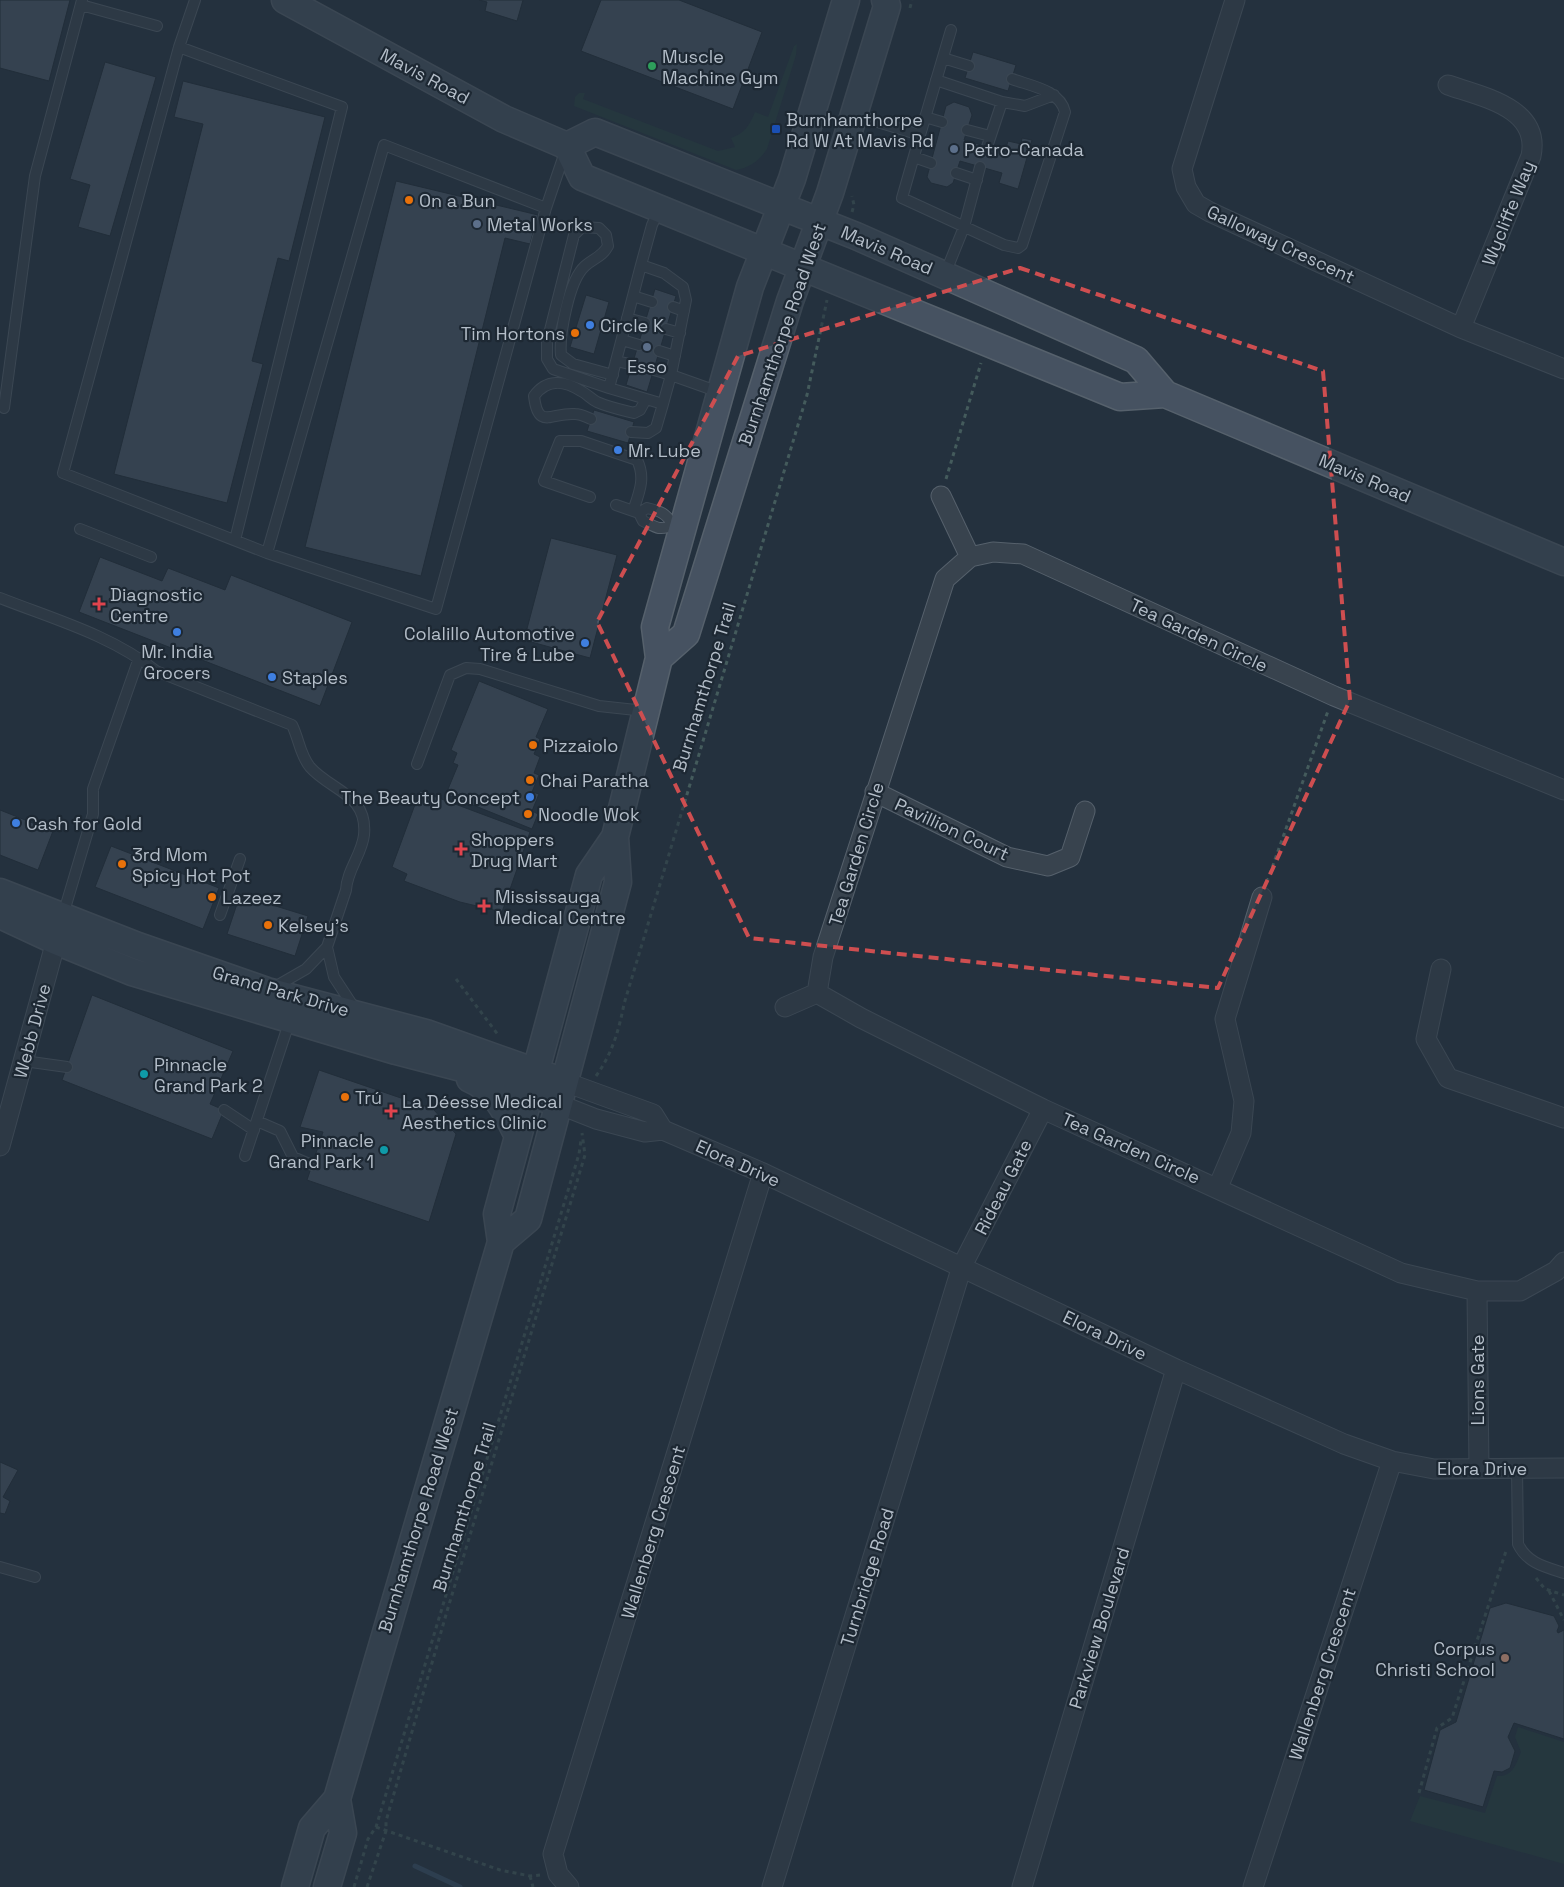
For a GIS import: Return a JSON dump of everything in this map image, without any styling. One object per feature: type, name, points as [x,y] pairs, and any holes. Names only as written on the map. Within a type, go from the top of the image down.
[{"type":"main road","name":"Mavis Road","points":[[285,0],[504,119],[567,146],[582,177],[1120,397],[1165,394],[1564,562]]},
{"type":"main road","name":"Burnhamthorpe Road West","points":[[501,1242],[528,1219],[618,882],[614,837],[659,658],[656,627],[677,526],[720,392],[750,286],[792,179],[846,0]]},
{"type":"main road","name":"Burnhamthorpe Road West","points":[[659,658],[686,634],[719,524],[854,115],[887,6],[885,0]]},
{"type":"main road","name":"Mavis Road","points":[[567,146],[595,132],[782,206],[945,274],[1136,360],[1165,394]]},
{"type":"main road","name":"Burnhamthorpe Road West","points":[[295,1887],[312,1828],[337,1799],[501,1242],[497,1214],[589,875],[614,837]]},
{"type":"main road","name":"Grand Park Drive","points":[[0,892],[138,946],[267,992],[426,1032],[533,1082],[562,1093]]},
{"type":"main road","name":"Grand Park Drive","points":[[0,915],[56,942],[132,972],[396,1051],[469,1070],[533,1082]]},
{"type":"main road","points":[[396,1051],[402,1060],[478,1082],[502,1103],[518,1136]]},
{"type":"main road","name":"Burnhamthorpe Road West","points":[[327,1887],[343,1833],[337,1799]]},
{"type":"street","name":"Galloway Crescent","points":[[1235,0],[1182,169],[1186,187],[1196,204],[1244,229],[1461,328],[1564,369]]},
{"type":"street","name":"Wycliffe Way","points":[[1448,85],[1513,110],[1527,124],[1533,147],[1532,156],[1461,328]]},
{"type":"street","points":[[941,496],[970,557]]},
{"type":"street","name":"Tea Garden Circle","points":[[1564,790],[1334,696],[1023,554],[993,552],[970,557],[945,579],[823,957],[817,993],[861,1018],[1044,1109],[1218,1187],[1401,1273],[1477,1291],[1520,1291],[1556,1271],[1564,1262]]},
{"type":"street","name":"Pavillion Court","points":[[875,792],[1007,857],[1048,866],[1070,857],[1085,811]]},
{"type":"street","points":[[1218,1187],[1242,1133],[1244,1101],[1225,1019],[1262,897]]},
{"type":"street","name":"Webb Drive","points":[[0,1146],[63,916]]},
{"type":"street","points":[[1441,969],[1426,1039],[1448,1078],[1564,1118]]},
{"type":"street","points":[[785,1007],[817,993]]},
{"type":"street","name":"Elora Drive","points":[[562,1093],[653,1114],[663,1130],[763,1173],[1176,1368],[1344,1444],[1392,1461],[1434,1469],[1564,1468]]},
{"type":"street","name":"Rideau Gate","points":[[962,1266],[1044,1109]]},
{"type":"street","name":"Wallenberg Crescent","points":[[569,1887],[558,1874],[553,1854],[763,1173]]},
{"type":"street","name":"Turnbridge Road","points":[[772,1887],[962,1266]]},
{"type":"street","name":"Lions Gate","points":[[1477,1291],[1479,1469]]},
{"type":"street","name":"Parkview Boulevard","points":[[1022,1887],[1176,1368]]},
{"type":"street","name":"Wallenberg Crescent","points":[[1253,1887],[1392,1461]]},
{"type":"lane","points":[[195,0],[179,47],[63,473],[267,553],[436,609],[546,208],[567,146]]},
{"type":"lane","points":[[4,408],[35,176],[81,2],[157,26]]},
{"type":"lane","points":[[950,30],[902,198],[1004,245],[1018,248],[1022,245],[1065,112],[1063,101],[1054,95],[1012,79]]},
{"type":"lane","points":[[179,47],[342,107],[235,540]]},
{"type":"lane","points":[[943,58],[969,66]]},
{"type":"lane","points":[[936,80],[1002,102],[1025,106],[1054,95]]},
{"type":"lane","points":[[967,130],[988,141],[1002,102]]},
{"type":"lane","points":[[854,115],[920,135]]},
{"type":"lane","points":[[925,117],[942,122]]},
{"type":"lane","points":[[267,553],[384,145],[546,208]]},
{"type":"lane","points":[[914,158],[930,163]]},
{"type":"lane","points":[[945,274],[964,226],[980,166]]},
{"type":"lane","points":[[956,173],[977,180]]},
{"type":"lane","points":[[609,388],[640,265],[652,225],[660,210]]},
{"type":"lane","points":[[612,375],[573,364],[561,355],[560,342],[570,293],[584,267],[603,255],[608,246],[606,235],[599,228],[582,227],[574,235],[547,342],[547,359],[553,369],[663,404]]},
{"type":"lane","points":[[631,432],[648,433],[656,428],[671,375],[686,300],[684,288],[664,274],[640,265]]},
{"type":"lane","points":[[633,296],[652,302]]},
{"type":"lane","points":[[673,308],[684,310]]},
{"type":"lane","points":[[627,318],[645,323]]},
{"type":"lane","points":[[666,329],[680,333]]},
{"type":"lane","points":[[622,340],[639,345]]},
{"type":"lane","points":[[659,351],[675,356]]},
{"type":"lane","points":[[616,361],[633,365]]},
{"type":"lane","points":[[654,370],[720,392]]},
{"type":"lane","points":[[591,419],[577,414],[548,418],[540,416],[536,411],[534,396],[540,387],[547,383],[568,385],[580,390],[596,402],[634,413],[640,410],[646,399]]},
{"type":"lane","points":[[590,497],[544,481],[560,440],[581,441],[637,460],[642,476],[636,512]]},
{"type":"lane","points":[[616,505],[636,512],[642,521],[653,526],[661,528],[677,526]]},
{"type":"lane","points":[[636,512],[647,508],[658,510],[667,514],[677,526]]},
{"type":"lane","points":[[80,529],[151,557]]},
{"type":"lane","points":[[0,598],[108,641],[165,675],[292,725],[298,735],[300,751],[310,767],[351,797],[361,811],[365,824],[364,838],[346,880],[346,890],[327,947],[306,969],[267,992]]},
{"type":"lane","points":[[63,916],[93,814],[93,789],[139,658]]},
{"type":"lane","points":[[418,764],[450,675],[466,668],[480,669],[599,706],[645,711]]},
{"type":"lane","points":[[220,916],[240,860]]},
{"type":"lane","points":[[327,947],[334,977],[358,1014]]},
{"type":"lane","points":[[246,1156],[290,1019]]},
{"type":"lane","points":[[24,1061],[67,1067]]},
{"type":"lane","points":[[224,1110],[255,1126],[280,1131],[293,1157],[312,1165]]},
{"type":"lane","points":[[1517,1468],[1518,1544],[1522,1553],[1532,1561],[1564,1573]]},
{"type":"lane","points":[[0,1567],[35,1577]]},
{"type":"path","name":"Burnhamthorpe Trail","points":[[597,1074],[605,1065],[618,1031],[807,395],[826,303]]},
{"type":"path","points":[[941,496],[982,358]]},
{"type":"path","points":[[1262,897],[1334,696]]},
{"type":"path","points":[[456,979],[500,1037]]},
{"type":"path","name":"Burnhamthorpe Trail","points":[[367,1887],[386,1830],[386,1822],[451,1598],[585,1155],[582,1134],[579,1154],[376,1827]]},
{"type":"path","points":[[1419,1793],[1438,1728],[1452,1718],[1506,1551]]},
{"type":"path","points":[[1549,1591],[1564,1620]]},
{"type":"path","points":[[354,1887],[368,1839],[376,1827],[500,1870],[530,1876],[533,1887]]},
{"type":"highlighted area","points":[[1020,268],[1323,371],[1350,700],[1218,988],[749,938],[597,622],[738,356]]},
{"type":"green space","points":[[797,44],[796,55],[767,149],[754,163],[741,169],[736,170],[574,106],[575,97],[579,93],[585,93],[583,99],[718,151],[735,147],[731,138],[740,134],[746,128],[755,112],[768,117],[794,46]]},
{"type":"green space","points":[[1518,1727],[1564,1742],[1564,1864],[1410,1821],[1420,1796],[1485,1813],[1497,1776],[1507,1774],[1513,1769],[1521,1752],[1515,1737]]},
{"type":"building","points":[[0,0],[70,0],[49,81],[0,68]]},
{"type":"building","points":[[479,0],[523,0],[517,21],[485,11],[487,2]]},
{"type":"building","points":[[601,0],[679,0],[762,32],[733,109],[581,51]]},
{"type":"building","points":[[973,52],[1016,65],[1008,91],[965,78]]},
{"type":"building","points":[[105,62],[156,77],[110,236],[78,227],[90,185],[70,179]]},
{"type":"building","points":[[183,81],[325,117],[289,261],[278,258],[252,361],[263,364],[227,503],[114,474],[203,124],[174,117]]},
{"type":"building","points":[[954,102],[969,107],[972,115],[964,140],[1005,152],[1008,141],[1021,144],[1022,138],[1032,140],[1018,189],[999,183],[1002,173],[960,161],[953,183],[947,187],[931,183],[927,177],[946,106]]},
{"type":"building","points":[[396,181],[538,215],[530,244],[505,238],[421,576],[305,547]]},
{"type":"building","points":[[655,289],[676,296],[647,392],[626,385]]},
{"type":"building","name":"Circle K","points":[[586,295],[609,302],[594,354],[570,347]]},
{"type":"building","points":[[594,410],[634,422],[628,443],[587,431]]},
{"type":"building","points":[[551,538],[617,555],[590,658],[524,640]]},
{"type":"building","points":[[100,557],[162,581],[168,568],[225,590],[231,575],[352,622],[320,706],[79,612]]},
{"type":"building","points":[[479,681],[548,709],[536,737],[540,739],[534,754],[540,757],[534,773],[539,775],[532,792],[539,794],[532,811],[538,814],[532,829],[446,794],[458,765],[453,763],[457,753],[451,750]]},
{"type":"building","name":"Shoppers Drug Mart","points":[[420,791],[530,832],[502,912],[460,902],[404,881],[407,874],[392,867]]},
{"type":"building","points":[[0,810],[53,831],[38,870],[0,855]]},
{"type":"building","points":[[111,846],[219,888],[203,929],[95,887]]},
{"type":"building","name":"Kelsey's","points":[[240,895],[308,916],[295,956],[227,934]]},
{"type":"building","name":"Pinnacle Grand Park 2","points":[[92,995],[233,1051],[210,1104],[224,1110],[212,1139],[62,1080]]},
{"type":"building","name":"Pinnacle Grand Park 1","points":[[319,1070],[433,1109],[456,1134],[429,1222],[307,1180],[323,1132],[300,1127]]},
{"type":"building","points":[[0,1462],[18,1470],[3,1497],[10,1501],[5,1514],[0,1513]]},
{"type":"building","points":[[1506,1603],[1554,1616],[1559,1626],[1558,1633],[1564,1630],[1564,1739],[1514,1723],[1508,1737],[1515,1751],[1510,1768],[1502,1772],[1494,1771],[1483,1807],[1424,1790],[1440,1730],[1456,1722],[1490,1608]]},
{"type":"waterway","points":[[415,1866],[460,1887]]},
{"type":"place","name":"Muscle Machine Gym","points":[[652,66]]},
{"type":"place","name":"Burnhamthorpe Rd W At Mavis Rd","points":[[776,129]]},
{"type":"place","name":"Petro-Canada","points":[[954,149]]},
{"type":"place","name":"On a Bun","points":[[409,200]]},
{"type":"place","name":"Metal Works","points":[[477,224]]},
{"type":"place","name":"Circle K","points":[[590,325]]},
{"type":"place","name":"Tim Hortons","points":[[575,333]]},
{"type":"place","name":"Esso","points":[[647,347]]},
{"type":"place","name":"Mr. Lube","points":[[618,450]]},
{"type":"place","name":"Diagnostic Centre","points":[[99,604]]},
{"type":"place","name":"Mr. India Grocers","points":[[177,632]]},
{"type":"place","name":"Colalillo Automotive Tire & Lube","points":[[585,643]]},
{"type":"place","name":"Staples","points":[[272,677]]},
{"type":"place","name":"Pizzaiolo","points":[[533,745]]},
{"type":"place","name":"Chai Paratha","points":[[530,780]]},
{"type":"place","name":"The Beauty Concept","points":[[530,797]]},
{"type":"place","name":"Noodle Wok","points":[[528,814]]},
{"type":"place","name":"Cash for Gold","points":[[16,823]]},
{"type":"place","name":"Shoppers Drug Mart","points":[[461,849]]},
{"type":"place","name":"3rd Mom Spicy Hot Pot","points":[[122,864]]},
{"type":"place","name":"Lazeez","points":[[212,897]]},
{"type":"place","name":"Mississauga Medical Centre","points":[[484,906]]},
{"type":"place","name":"Kelsey's","points":[[268,925]]},
{"type":"place","name":"Pinnacle Grand Park 2","points":[[144,1074]]},
{"type":"place","name":"Trú","points":[[345,1097]]},
{"type":"place","name":"La Déesse Medical Aesthetics Clinic","points":[[391,1111]]},
{"type":"place","name":"Pinnacle Grand Park 1","points":[[384,1150]]},
{"type":"place","name":"Corpus Christi School","points":[[1505,1658]]}]
